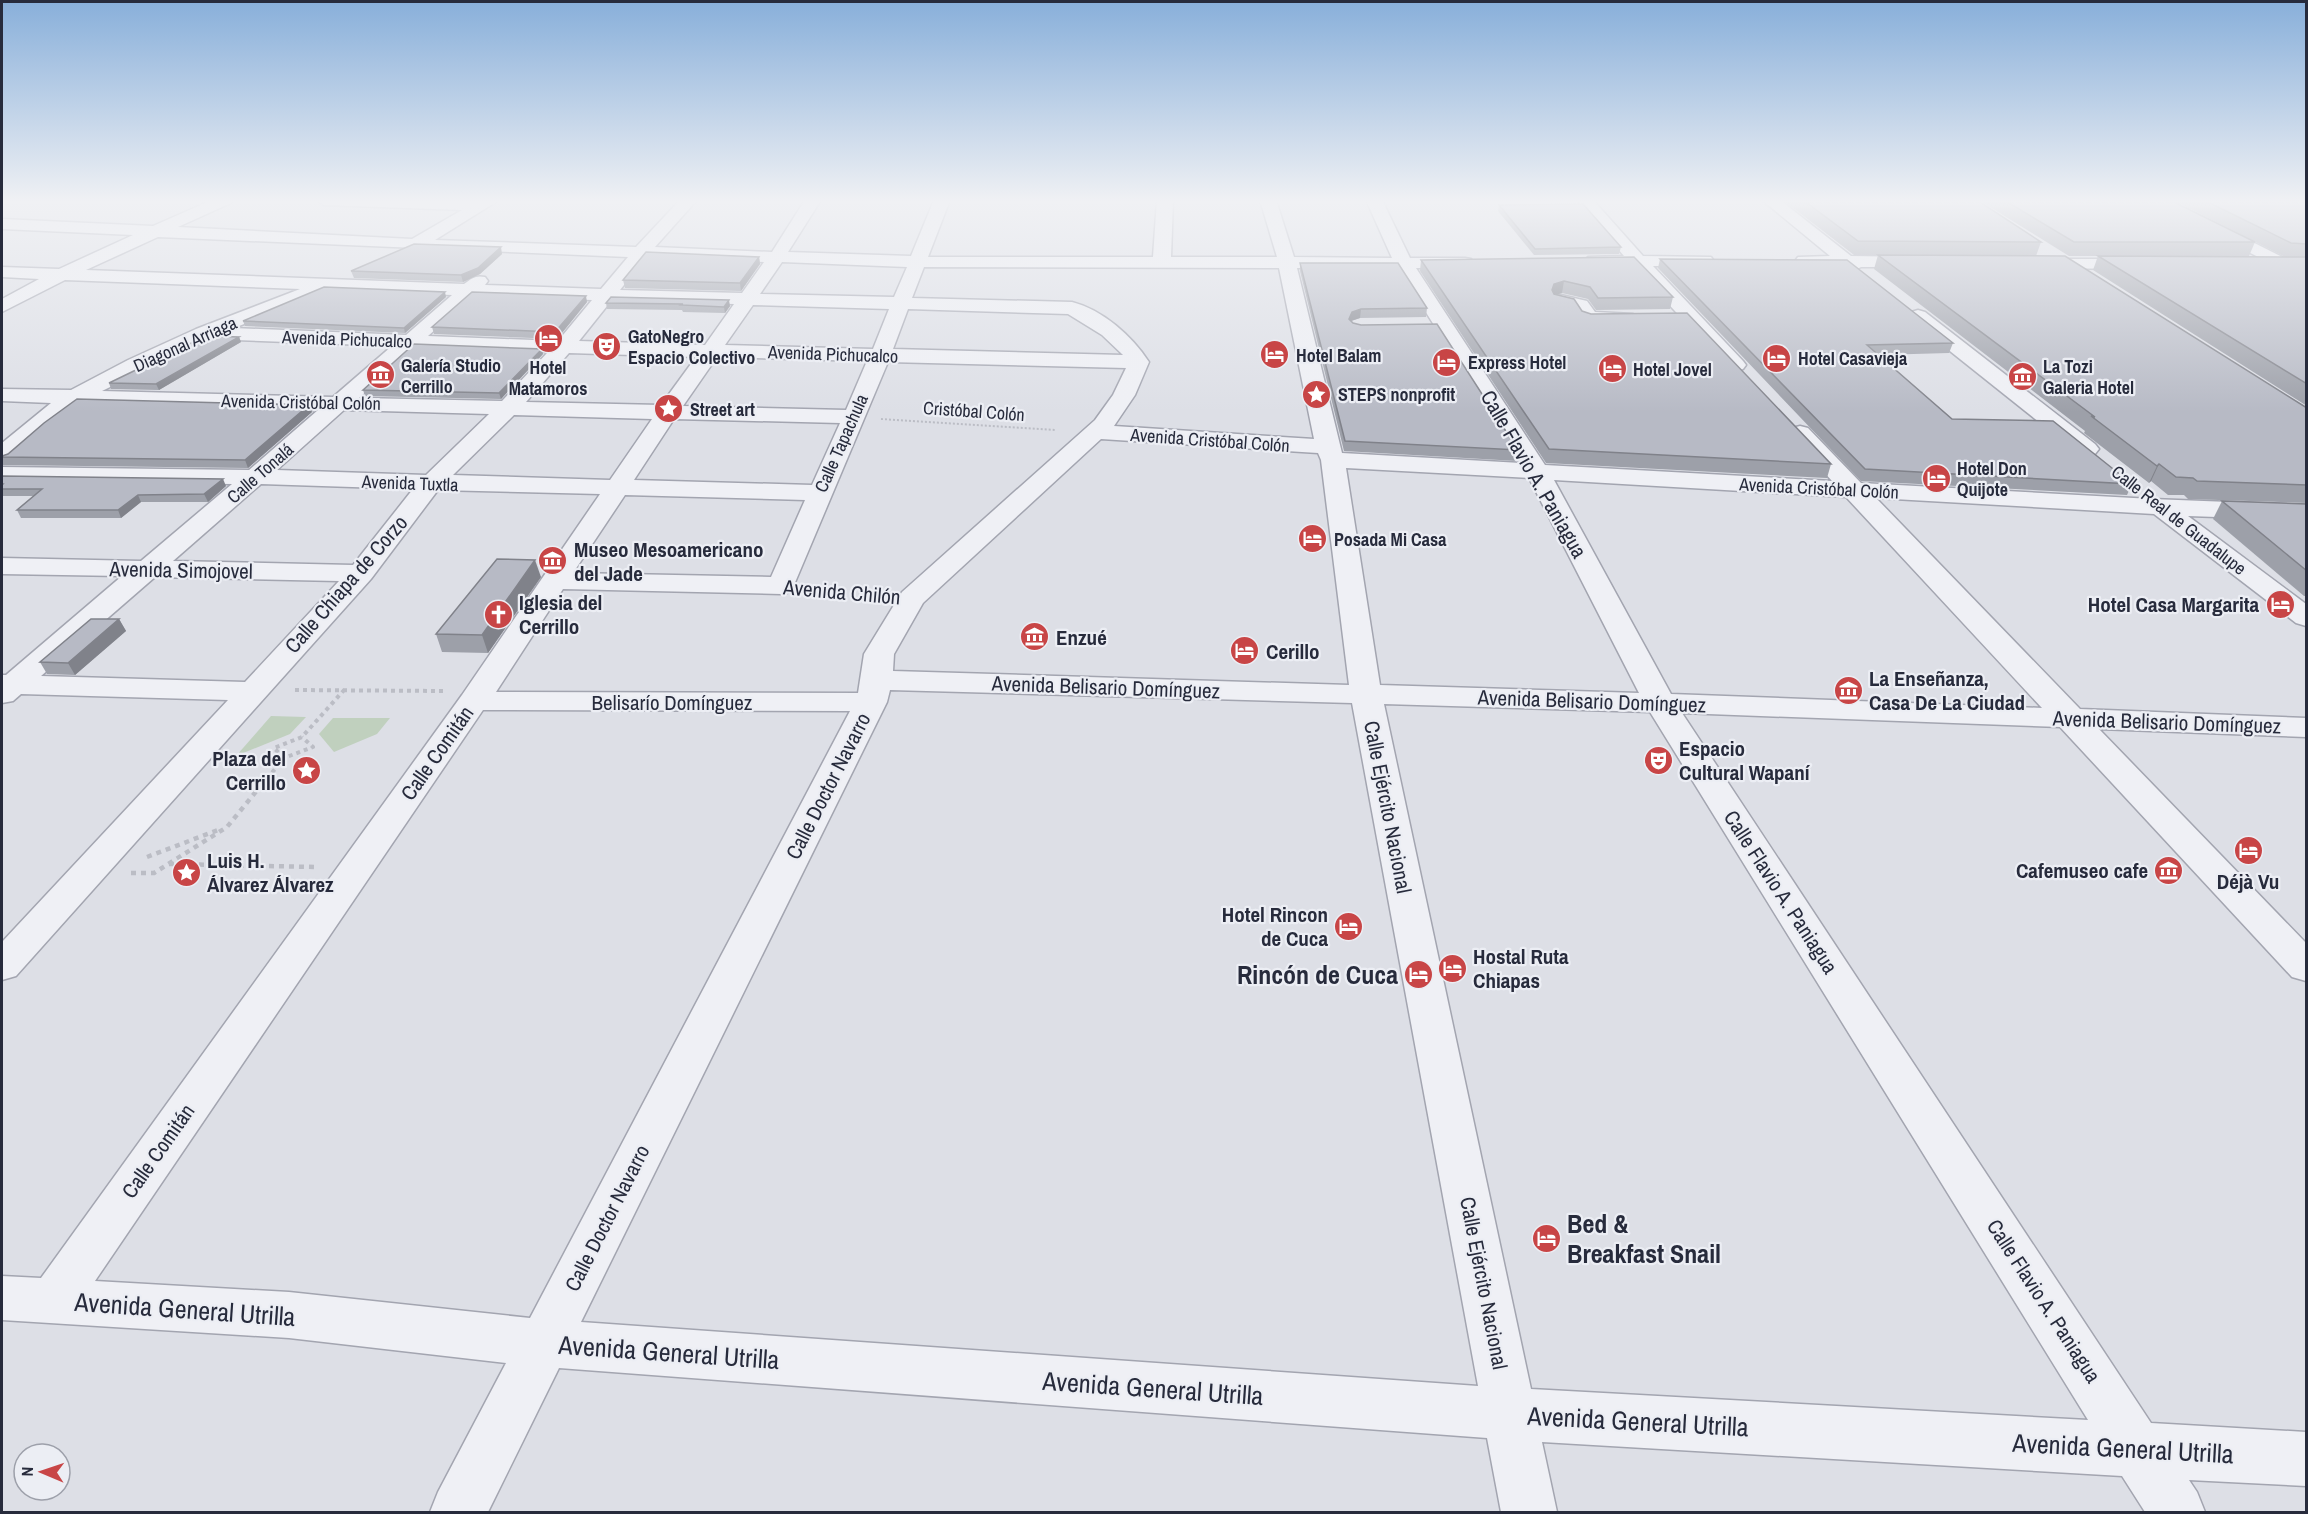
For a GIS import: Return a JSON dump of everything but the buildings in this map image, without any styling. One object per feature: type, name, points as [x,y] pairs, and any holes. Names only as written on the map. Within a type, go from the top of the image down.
[{"type":"street","points":[[2,306],[69,271]]},
{"type":"street","name":"Diagonal Arriaga","points":[[2,455],[75,397],[203,333],[330,284],[357,271]]},
{"type":"street","name":"Calle Tonalá","points":[[5,687],[148,569],[489,271]]},
{"type":"street","name":"Calle Chiapa de Corzo","points":[[2,966],[361,573],[430,484],[508,408],[564,347],[625,271]]},
{"type":"street","name":"Calle Comitán","points":[[53,1301],[478,696],[557,581],[667,413],[713,351],[767,271]]},
{"type":"street","name":"Calle Tapachula","points":[[781,586],[819,493],[880,356],[914,271]]},
{"type":"street","name":"Calle Ejército Nacional","points":[[1289,271],[1330,454],[1366,694],[1529,1512]]},
{"type":"street","name":"Calle Flavio A. Paniagua","points":[[1407,271],[1432,325],[1538,472],[1660,703],[2177,1512]]},
{"type":"street","points":[[1645,271],[1680,317],[1755,386]]},
{"type":"street","points":[[1860,271],[1876,283]]},
{"type":"street","points":[[2079,271],[2098,283]]},
{"type":"street","points":[[2,272],[605,295],[1072,308],[1089,316],[1124,341],[1139,362]]},
{"type":"street","points":[[1561,301],[1580,305],[1589,318],[1647,318]]},
{"type":"street","name":"Calle Real de Guadalupe","points":[[1903,305],[2106,464]]},
{"type":"street","name":"Avenida Pichucalco","points":[[203,333],[564,347],[1139,362]]},
{"type":"street","name":"Calle Doctor Navarro","points":[[458,1512],[874,691],[879,654],[912,598],[1103,425],[1133,380],[1139,362]]},
{"type":"street","name":"Avenida Cristóbal Colón","points":[[2,395],[852,417]]},
{"type":"street","points":[[1780,412],[2069,719],[2307,967]]},
{"type":"street","name":"Avenida Cristóbal Colón","points":[[1093,432],[1538,472],[2161,507],[2307,512]]},
{"type":"street","name":"Avenida Tuxtla","points":[[2,474],[255,477],[430,484],[819,493]]},
{"type":"street","name":"Calle Real de Guadalupe","points":[[2134,485],[2307,617]]},
{"type":"street","name":"Avenida Simojovel","points":[[2,566],[361,573]]},
{"type":"street","name":"Avenida Chilón","points":[[557,581],[781,586]]},
{"type":"street","points":[[5,687],[252,691]]},
{"type":"street","name":"Avenida Belisario Domínguez","points":[[874,691],[1366,694],[2307,727]]},
{"type":"street","name":"Belisarío Domínguez","points":[[478,696],[874,691]]},
{"type":"street","name":"Avenida General Utrilla","points":[[2,1298],[289,1316],[543,1343],[1510,1414],[2307,1459]]},
{"type":"path","name":"Cristóbal Colón","points":[[852,417],[1093,432]]},
{"type":"path","name":"Avenida Chilón","points":[[781,586],[912,598]]},
{"type":"path","points":[[252,691],[345,689],[478,696]]},
{"type":"path","points":[[284,758],[274,748],[302,737],[345,689]]},
{"type":"path","points":[[154,873],[227,827],[284,758],[313,747],[302,737]]},
{"type":"path","points":[[155,854],[227,827]]},
{"type":"path","points":[[168,864],[357,867]]},
{"type":"green space","points":[[271,716],[306,717],[290,734],[236,756]]},
{"type":"green space","points":[[333,718],[390,718],[377,734],[334,752],[319,734]]},
{"type":"place","name":"Hotel Matamoros","points":[[548,338]]},
{"type":"place","name":"GatoNegro Espacio Colectivo","points":[[607,346]]},
{"type":"place","name":"Hotel Balam","points":[[1275,355]]},
{"type":"place","name":"Hotel Casavieja","points":[[1777,358]]},
{"type":"place","name":"Express Hotel","points":[[1447,362]]},
{"type":"place","name":"Hotel Jovel","points":[[1612,369]]},
{"type":"place","name":"Galería Studio Cerrillo","points":[[380,375]]},
{"type":"place","name":"La Tozi Galeria Hotel","points":[[2022,376]]},
{"type":"place","name":"STEPS nonprofit","points":[[1317,394]]},
{"type":"place","name":"Street art","points":[[669,409]]},
{"type":"place","name":"Hotel Don Quijote","points":[[1936,478]]},
{"type":"place","name":"Posada Mi Casa","points":[[1313,539]]},
{"type":"place","name":"Museo Mesoamericano del Jade","points":[[553,561]]},
{"type":"place","name":"Hotel Casa Margarita","points":[[2280,604]]},
{"type":"place","name":"Iglesia del Cerrillo","points":[[498,614]]},
{"type":"place","name":"Enzué","points":[[1035,637]]},
{"type":"place","name":"Cerillo","points":[[1245,651]]},
{"type":"place","name":"La Enseñanza, Casa De La Ciudad","points":[[1848,690]]},
{"type":"place","name":"Espacio Cultural Wapaní","points":[[1658,760]]},
{"type":"place","name":"Plaza del Cerrillo","points":[[307,770]]},
{"type":"place","name":"Déjà Vu","points":[[2248,850]]},
{"type":"place","name":"Cafemuseo cafe","points":[[2169,870]]},
{"type":"place","name":"Luis H. Álvarez Álvarez","points":[[186,872]]},
{"type":"place","name":"Hotel Rincon de Cuca","points":[[1349,926]]},
{"type":"place","name":"Hostal Ruta Chiapas","points":[[1452,968]]},
{"type":"place","name":"Rincón de Cuca","points":[[1419,974]]},
{"type":"place","name":"Bed & Breakfast Snail","points":[[1546,1238]]}]
